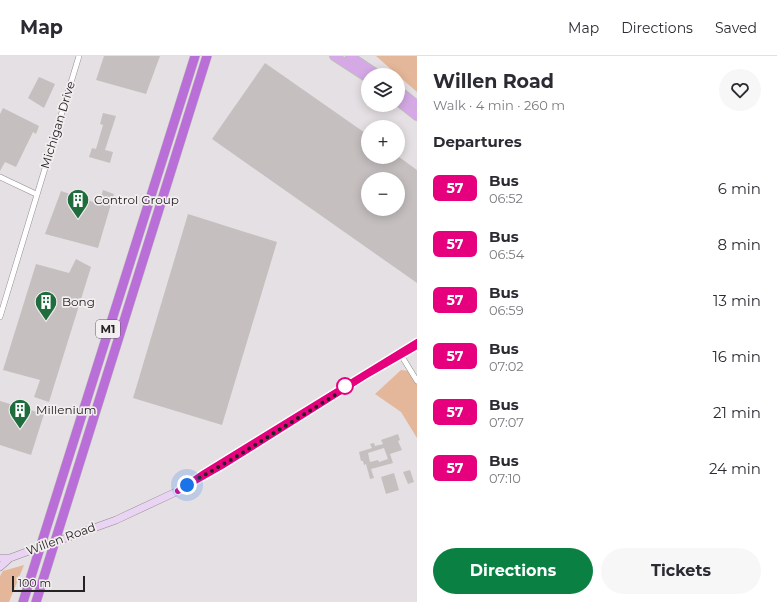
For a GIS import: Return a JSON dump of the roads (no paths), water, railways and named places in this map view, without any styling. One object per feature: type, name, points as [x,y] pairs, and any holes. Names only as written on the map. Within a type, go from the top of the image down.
[{"type":"highway","name":"M1","points":[[22,602],[194,56]]},
{"type":"highway","name":"M1","points":[[36,602],[207,56]]},
{"type":"main road","points":[[334,56],[361,73]]},
{"type":"main road","points":[[350,56],[368,68]]},
{"type":"main road","points":[[405,96],[417,105]]},
{"type":"main road","points":[[405,107],[417,116]]},
{"type":"street","name":"Michigan Drive","points":[[0,317],[79,56]]},
{"type":"street","points":[[0,177],[36,194]]},
{"type":"street","name":"Willen Road","points":[[178,491],[204,473],[417,342]]},
{"type":"street","name":"Willen Road","points":[[0,558],[10,558],[116,520],[178,491],[222,466],[417,346]]},
{"type":"street","points":[[401,355],[417,381]]},
{"type":"street","name":"Willen Road","points":[[0,567],[10,558]]},
{"type":"place","name":"Control Group","points":[[78,220]]},
{"type":"place","name":"Bong","points":[[46,322]]},
{"type":"place","name":"Millenium","points":[[20,430]]}]
